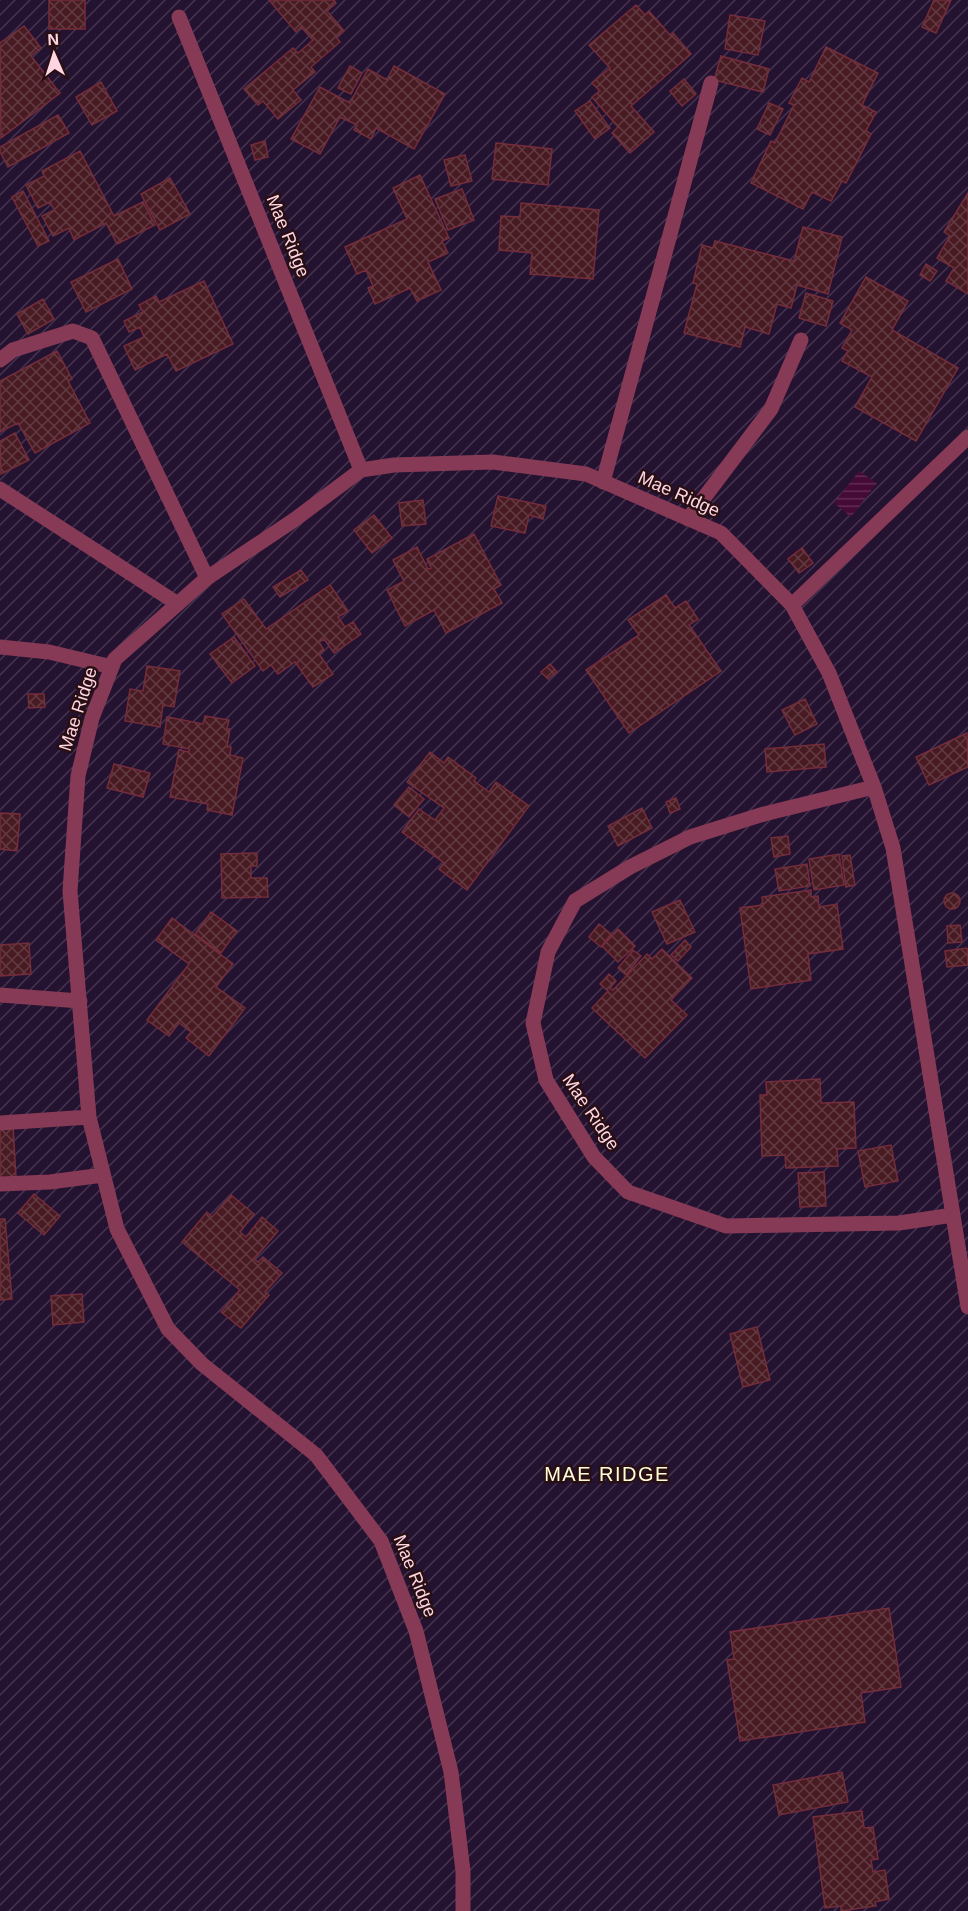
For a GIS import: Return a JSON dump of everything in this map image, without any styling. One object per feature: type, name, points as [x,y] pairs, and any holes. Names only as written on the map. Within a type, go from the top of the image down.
[{"type":"street","name":"Mae Ridge","points":[[179,17],[361,470]]},
{"type":"street","points":[[603,482],[711,83]]},
{"type":"street","points":[[0,360],[14,350],[73,331],[92,338],[207,578]]},
{"type":"street","points":[[688,519],[771,409],[801,340]]},
{"type":"street","points":[[792,605],[968,437]]},
{"type":"street","name":"Mae Ridge","points":[[463,1911],[463,1871],[451,1772],[416,1631],[381,1541],[316,1455],[202,1364],[168,1329],[117,1229],[89,1117],[70,891],[78,776],[92,717],[115,660],[207,578],[294,520],[361,470],[394,465],[493,462],[586,474],[721,533],[792,605],[829,673],[874,787],[893,848],[968,1308]]},
{"type":"street","points":[[0,489],[178,604]]},
{"type":"street","points":[[0,647],[48,652],[112,668]]},
{"type":"street","name":"Mae Ridge","points":[[874,787],[764,814],[690,837],[630,867],[575,901],[548,952],[533,1023],[546,1080],[594,1157],[628,1192],[726,1226],[899,1223],[953,1215]]},
{"type":"street","points":[[0,995],[80,1001]]},
{"type":"street","points":[[0,1124],[89,1117]]},
{"type":"street","points":[[0,1184],[50,1182],[103,1175]]},
{"type":"shaded area","points":[[0,0],[968,0],[968,1911],[0,1911]]},
{"type":"shaded area","points":[[859,471],[877,483],[851,517],[834,503]]},
{"type":"building","points":[[49,0],[85,0],[85,29],[49,29]]},
{"type":"building","points":[[269,0],[334,0],[336,3],[327,11],[344,31],[336,37],[340,42],[311,67],[315,72],[293,90],[301,100],[278,119],[263,101],[258,105],[244,89],[293,48],[298,53],[313,40],[301,27],[296,32]]},
{"type":"building","points":[[934,0],[951,0],[936,33],[922,27]]},
{"type":"building","points":[[636,5],[645,15],[649,11],[691,54],[631,106],[654,132],[630,153],[612,133],[618,127],[592,97],[600,91],[592,83],[610,68],[589,45]]},
{"type":"building","points":[[730,15],[765,21],[758,55],[725,49]]},
{"type":"building","points":[[24,26],[41,48],[31,56],[60,93],[1,138],[0,43]]},
{"type":"building","points":[[826,47],[878,73],[862,105],[876,112],[866,131],[871,134],[846,183],[842,181],[831,201],[812,192],[803,209],[751,183],[771,141],[775,143],[794,105],[789,103],[802,78],[809,82]]},
{"type":"building","points":[[721,56],[769,69],[763,92],[714,80]]},
{"type":"building","points":[[350,66],[362,73],[351,94],[338,88]]},
{"type":"building","points":[[394,66],[445,94],[414,149],[376,128],[371,139],[354,130],[357,125],[340,117],[320,154],[291,139],[320,87],[350,103],[368,69],[387,80]]},
{"type":"building","points":[[684,79],[696,94],[682,106],[670,91]]},
{"type":"building","points":[[101,82],[117,111],[92,125],[76,97]]},
{"type":"building","points":[[590,101],[610,128],[595,139],[575,111]]},
{"type":"building","points":[[769,103],[783,109],[770,135],[757,129]]},
{"type":"building","points":[[58,115],[69,133],[8,167],[0,152],[0,147]]},
{"type":"building","points":[[265,141],[268,157],[255,160],[251,145]]},
{"type":"building","points":[[496,143],[552,149],[548,185],[492,179]]},
{"type":"building","points":[[80,151],[114,216],[143,202],[155,225],[117,244],[106,223],[74,240],[69,228],[53,236],[42,216],[54,210],[50,202],[38,208],[26,185],[44,176],[42,171]]},
{"type":"building","points":[[465,155],[472,181],[451,186],[444,160]]},
{"type":"building","points":[[420,175],[449,238],[442,241],[448,253],[428,262],[441,290],[417,301],[410,288],[375,304],[368,288],[373,286],[366,270],[357,274],[345,247],[407,219],[393,188]]},
{"type":"building","points":[[170,178],[190,214],[160,230],[141,194]]},
{"type":"building","points":[[462,189],[474,220],[448,230],[435,199]]},
{"type":"building","points":[[23,191],[49,241],[38,246],[12,197]]},
{"type":"building","points":[[968,193],[968,294],[946,281],[954,268],[937,258],[950,236],[944,232]]},
{"type":"building","points":[[521,203],[599,210],[593,279],[530,274],[532,253],[499,250],[501,216],[520,217]]},
{"type":"building","points":[[803,227],[842,237],[828,294],[797,285],[791,308],[777,304],[769,334],[745,327],[740,347],[684,333],[697,284],[693,283],[702,245],[713,248],[715,241],[794,261]]},
{"type":"building","points":[[118,259],[132,289],[86,312],[71,282]]},
{"type":"building","points":[[926,264],[937,271],[930,281],[920,275]]},
{"type":"building","points":[[866,277],[908,301],[892,330],[958,368],[916,441],[855,407],[872,377],[842,361],[848,351],[842,348],[852,330],[840,323]]},
{"type":"building","points":[[204,281],[233,344],[176,371],[167,354],[135,370],[124,346],[144,337],[140,327],[129,332],[124,321],[143,312],[139,305],[156,296],[159,302]]},
{"type":"building","points":[[806,293],[833,301],[826,326],[799,318]]},
{"type":"building","points":[[43,299],[54,319],[28,334],[17,314]]},
{"type":"building","points":[[57,351],[72,379],[68,381],[90,423],[35,453],[18,423],[0,432],[0,381]]},
{"type":"building","points":[[15,433],[29,460],[1,474],[0,441]]},
{"type":"building","points":[[498,496],[546,506],[543,519],[529,515],[525,533],[491,526]]},
{"type":"building","points":[[423,500],[426,524],[402,526],[399,503]]},
{"type":"building","points":[[374,515],[392,538],[372,553],[354,530]]},
{"type":"building","points":[[474,534],[501,585],[494,589],[502,603],[446,633],[434,610],[405,626],[387,590],[404,581],[393,560],[417,547],[428,569],[431,568],[427,559]]},
{"type":"building","points":[[802,548],[813,563],[799,573],[788,559]]},
{"type":"building","points":[[301,570],[308,580],[280,597],[273,587]]},
{"type":"building","points":[[330,585],[348,611],[338,617],[345,627],[353,622],[361,634],[334,653],[324,639],[319,642],[324,650],[319,654],[333,674],[313,687],[295,662],[278,674],[271,665],[263,671],[222,614],[244,599],[266,629]]},
{"type":"building","points":[[666,595],[675,608],[686,601],[698,619],[689,625],[721,671],[629,733],[586,670],[639,635],[628,620]]},
{"type":"building","points":[[234,637],[255,666],[232,683],[210,654]]},
{"type":"building","points":[[550,664],[557,672],[548,679],[541,672]]},
{"type":"building","points":[[147,666],[180,671],[174,707],[163,705],[160,727],[125,721],[130,689],[143,691]]},
{"type":"building","points":[[28,694],[44,694],[45,707],[29,708]]},
{"type":"building","points":[[805,699],[817,724],[795,735],[782,710]]},
{"type":"building","points":[[205,716],[229,720],[227,747],[231,747],[230,755],[243,758],[232,815],[207,810],[208,804],[170,797],[179,750],[189,752],[189,749],[163,744],[167,717],[203,724]]},
{"type":"building","points":[[967,733],[968,767],[929,785],[916,757]]},
{"type":"building","points":[[824,744],[826,767],[767,772],[765,749]]},
{"type":"building","points":[[430,752],[444,763],[448,757],[476,778],[474,781],[489,792],[496,782],[529,806],[467,890],[439,869],[444,863],[402,832],[419,809],[435,820],[444,808],[407,782]]},
{"type":"building","points":[[114,764],[150,773],[143,797],[107,788]]},
{"type":"building","points":[[409,787],[424,799],[409,817],[394,805]]},
{"type":"building","points":[[676,798],[680,809],[670,813],[666,802]]},
{"type":"building","points":[[642,808],[652,828],[618,846],[608,826]]},
{"type":"building","points":[[0,813],[20,814],[17,851],[0,849]]},
{"type":"building","points":[[788,836],[790,854],[774,857],[771,838]]},
{"type":"building","points":[[257,853],[257,866],[251,866],[251,878],[267,878],[268,897],[222,898],[221,854]]},
{"type":"building","points":[[839,854],[844,885],[814,890],[809,859]]},
{"type":"building","points":[[850,855],[855,885],[846,887],[842,856]]},
{"type":"building","points":[[807,864],[810,886],[779,891],[775,869]]},
{"type":"building","points":[[811,890],[811,897],[818,896],[819,907],[837,904],[843,949],[808,954],[811,980],[751,989],[740,908],[763,905],[762,897]]},
{"type":"building","points":[[949,893],[955,893],[960,901],[958,907],[949,909],[944,904],[944,898]]},
{"type":"building","points":[[680,900],[695,932],[667,944],[652,912]]},
{"type":"building","points":[[211,912],[237,931],[221,953],[195,934]]},
{"type":"building","points":[[172,918],[233,964],[216,987],[245,1008],[209,1056],[186,1038],[191,1032],[179,1023],[169,1036],[147,1020],[189,964],[156,940]]},
{"type":"building","points":[[599,924],[611,934],[601,947],[589,937]]},
{"type":"building","points":[[960,925],[962,942],[948,943],[947,926]]},
{"type":"building","points":[[618,929],[635,946],[618,962],[602,946]]},
{"type":"building","points":[[685,940],[691,947],[678,961],[671,955]]},
{"type":"building","points":[[29,943],[31,974],[0,976],[0,945]]},
{"type":"building","points":[[967,948],[968,965],[947,967],[945,951]]},
{"type":"building","points":[[662,949],[692,978],[671,1000],[687,1015],[645,1058],[592,1008],[608,991],[600,984],[609,974],[616,981],[610,988],[613,990],[647,954],[652,959]]},
{"type":"building","points":[[633,950],[641,956],[626,975],[618,968]]},
{"type":"building","points":[[820,1079],[821,1103],[854,1102],[856,1148],[837,1149],[838,1166],[786,1168],[785,1155],[762,1156],[760,1095],[767,1095],[766,1082]]},
{"type":"building","points":[[0,1125],[13,1125],[16,1178],[0,1179]]},
{"type":"building","points":[[891,1145],[898,1181],[865,1187],[858,1151]]},
{"type":"building","points":[[824,1172],[826,1206],[800,1207],[798,1173]]},
{"type":"building","points":[[34,1194],[60,1216],[44,1235],[18,1213]]},
{"type":"building","points":[[231,1195],[254,1214],[240,1232],[246,1237],[262,1217],[278,1231],[254,1259],[258,1262],[263,1257],[282,1273],[265,1292],[269,1295],[241,1328],[221,1312],[240,1290],[182,1242],[207,1212],[212,1217]]},
{"type":"building","points":[[0,1219],[5,1219],[12,1299],[0,1300]]},
{"type":"building","points":[[82,1294],[84,1322],[53,1325],[51,1296]]},
{"type":"building","points":[[757,1327],[770,1380],[743,1387],[730,1334]]},
{"type":"building","points":[[889,1608],[901,1687],[861,1693],[865,1722],[740,1741],[727,1660],[734,1659],[730,1632]]},
{"type":"building","points":[[842,1772],[848,1802],[779,1815],[773,1785]]},
{"type":"building","points":[[862,1811],[864,1828],[873,1827],[878,1859],[871,1860],[873,1872],[885,1870],[889,1899],[875,1902],[876,1906],[841,1911],[841,1906],[825,1908],[813,1817]]},
{"type":"district","name":"MAE RIDGE","points":[[607,1474]]}]
